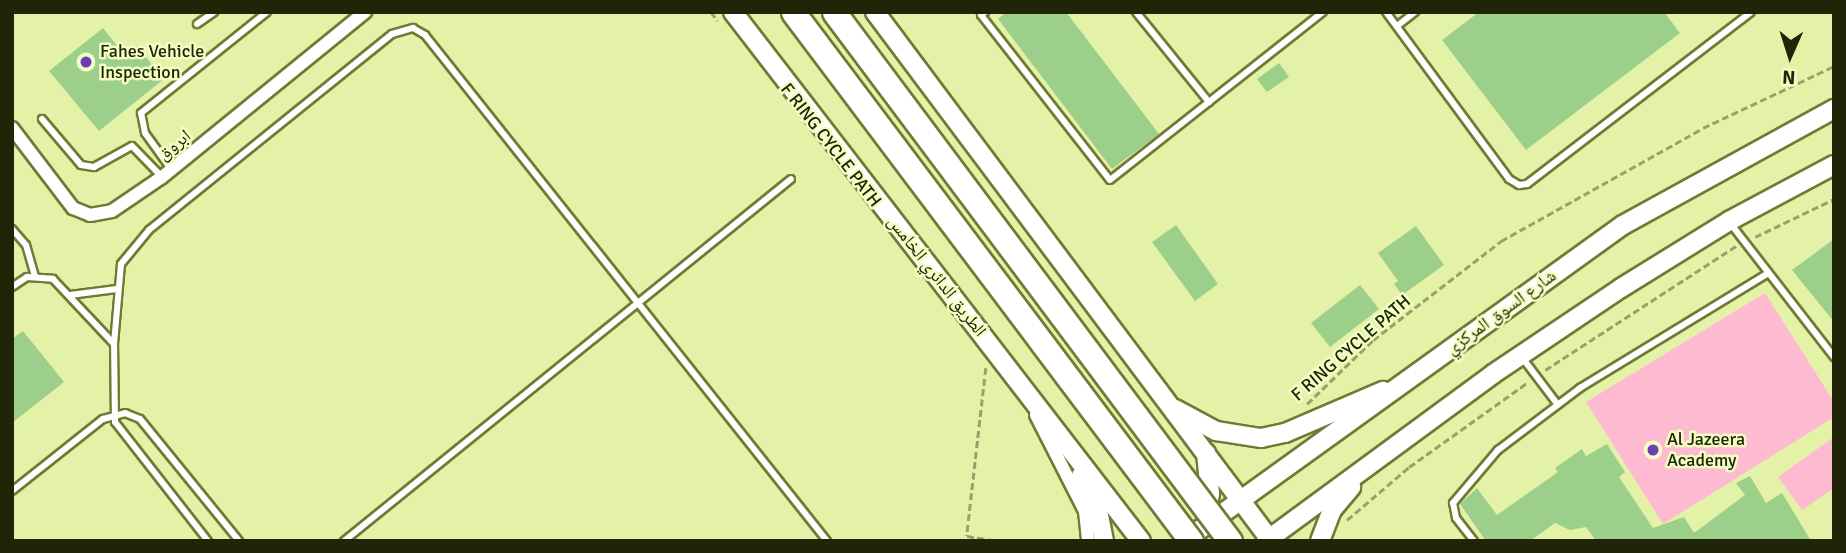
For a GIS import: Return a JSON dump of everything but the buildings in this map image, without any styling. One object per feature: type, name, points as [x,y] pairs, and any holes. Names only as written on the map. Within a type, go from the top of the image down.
[{"type":"highway","points":[[793,12],[1198,536]]},
{"type":"highway","points":[[834,12],[1230,541]]},
{"type":"main road","points":[[875,12],[1269,540],[1521,356],[1728,221],[1834,165]]},
{"type":"main road","name":"الطريق الدائري الخامس","points":[[726,18],[1064,438],[1141,541]]},
{"type":"main road","name":"شارع السوق المركزي","points":[[1184,541],[1198,536],[1241,500],[1623,225],[1834,109]]},
{"type":"main road","points":[[1170,406],[1216,430],[1261,438],[1285,433],[1328,411],[1400,386]]},
{"type":"main road","points":[[1064,438],[1097,505],[1104,541]]},
{"type":"main road","points":[[1198,536],[1210,493],[1206,453]]},
{"type":"main road","points":[[1321,541],[1332,510],[1369,466]]},
{"type":"street","name":"ابروق","points":[[12,128],[73,208],[90,215],[112,211],[167,173],[365,12]]},
{"type":"street","points":[[1020,383],[1078,495],[1088,541]]},
{"type":"lane","points":[[197,24],[214,12]]},
{"type":"lane","points":[[167,173],[145,133],[141,113],[267,12]]},
{"type":"lane","points":[[985,12],[981,15],[1110,180],[1323,12]]},
{"type":"lane","points":[[1136,12],[1209,102]]},
{"type":"lane","points":[[1386,12],[1509,179],[1523,185],[1751,12]]},
{"type":"lane","points":[[1397,26],[1415,12]]},
{"type":"lane","points":[[208,541],[123,434],[114,414],[117,289],[127,253],[149,230],[392,34],[413,28],[425,35],[827,541]]},
{"type":"lane","points":[[42,119],[80,165],[94,167],[132,146],[167,173]]},
{"type":"lane","points":[[344,541],[791,179]]},
{"type":"lane","points":[[1728,221],[1834,357]]},
{"type":"lane","points":[[12,229],[26,245],[35,276]]},
{"type":"lane","points":[[1474,541],[1456,518],[1453,503],[1498,450],[1558,405],[1767,274]]},
{"type":"lane","points":[[12,287],[35,276],[53,279],[114,344]]},
{"type":"lane","points":[[70,295],[117,289]]},
{"type":"lane","points":[[1521,356],[1558,405]]},
{"type":"lane","points":[[12,491],[114,414],[140,419],[239,541]]},
{"type":"path","points":[[711,12],[726,18]]},
{"type":"path","name":"F RING CYCLE PATH","points":[[1301,410],[1373,340],[1502,241],[1703,128],[1834,66]]},
{"type":"path","points":[[1340,526],[1409,467],[1536,377],[1744,242],[1834,199]]},
{"type":"path","points":[[987,361],[967,538],[997,541]]},
{"type":"shaded area","points":[[1765,293],[1834,402],[1834,417],[1663,524],[1586,402]]},
{"type":"shaded area","points":[[1834,437],[1834,488],[1802,510],[1778,477]]},
{"type":"place","name":"Fahes Vehicle Inspection","points":[[86,62]]},
{"type":"place","name":"Al Jazeera Academy","points":[[1653,450]]}]
